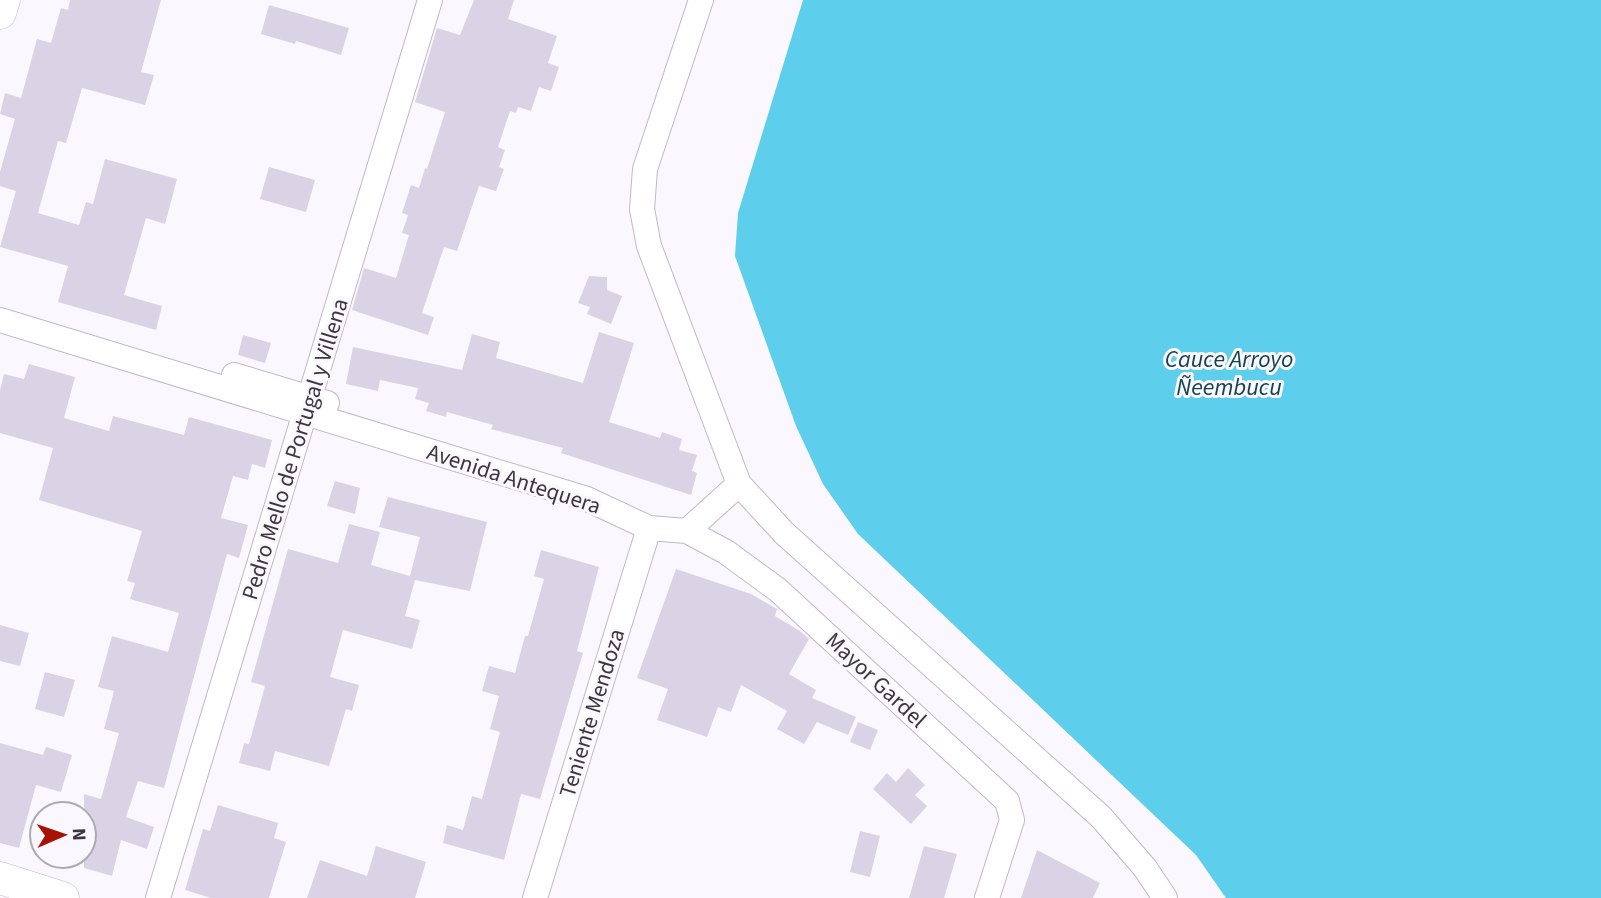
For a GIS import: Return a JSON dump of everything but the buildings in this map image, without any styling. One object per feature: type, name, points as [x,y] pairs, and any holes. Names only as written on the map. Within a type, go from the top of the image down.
[{"type":"main road","points":[[0,13],[4,0]]},
{"type":"main road","points":[[0,878],[63,898]]},
{"type":"street","name":"Pedro Mello de Portugal y Villena","points":[[158,898],[430,0]]},
{"type":"street","points":[[701,0],[645,169],[642,209],[649,246],[739,484],[784,533],[1101,817],[1145,868],[1165,898]]},
{"type":"street","name":"Avenida Antequera","points":[[0,304],[587,499],[649,528]]},
{"type":"street","name":"Avenida Antequera","points":[[0,320],[308,406]]},
{"type":"street","points":[[687,531],[739,484]]},
{"type":"street","name":"Mayor Gardel","points":[[649,528],[687,531],[726,552],[778,590],[1007,801],[1012,820],[987,898]]},
{"type":"street","name":"Teniente Mendoza","points":[[535,898],[649,528]]},
{"type":"water","name":"Cauce Arroyo Ñeembucu","points":[[803,0],[1601,0],[1601,898],[1226,898],[1196,855],[858,534],[823,484],[796,426],[735,256],[738,213]]}]
